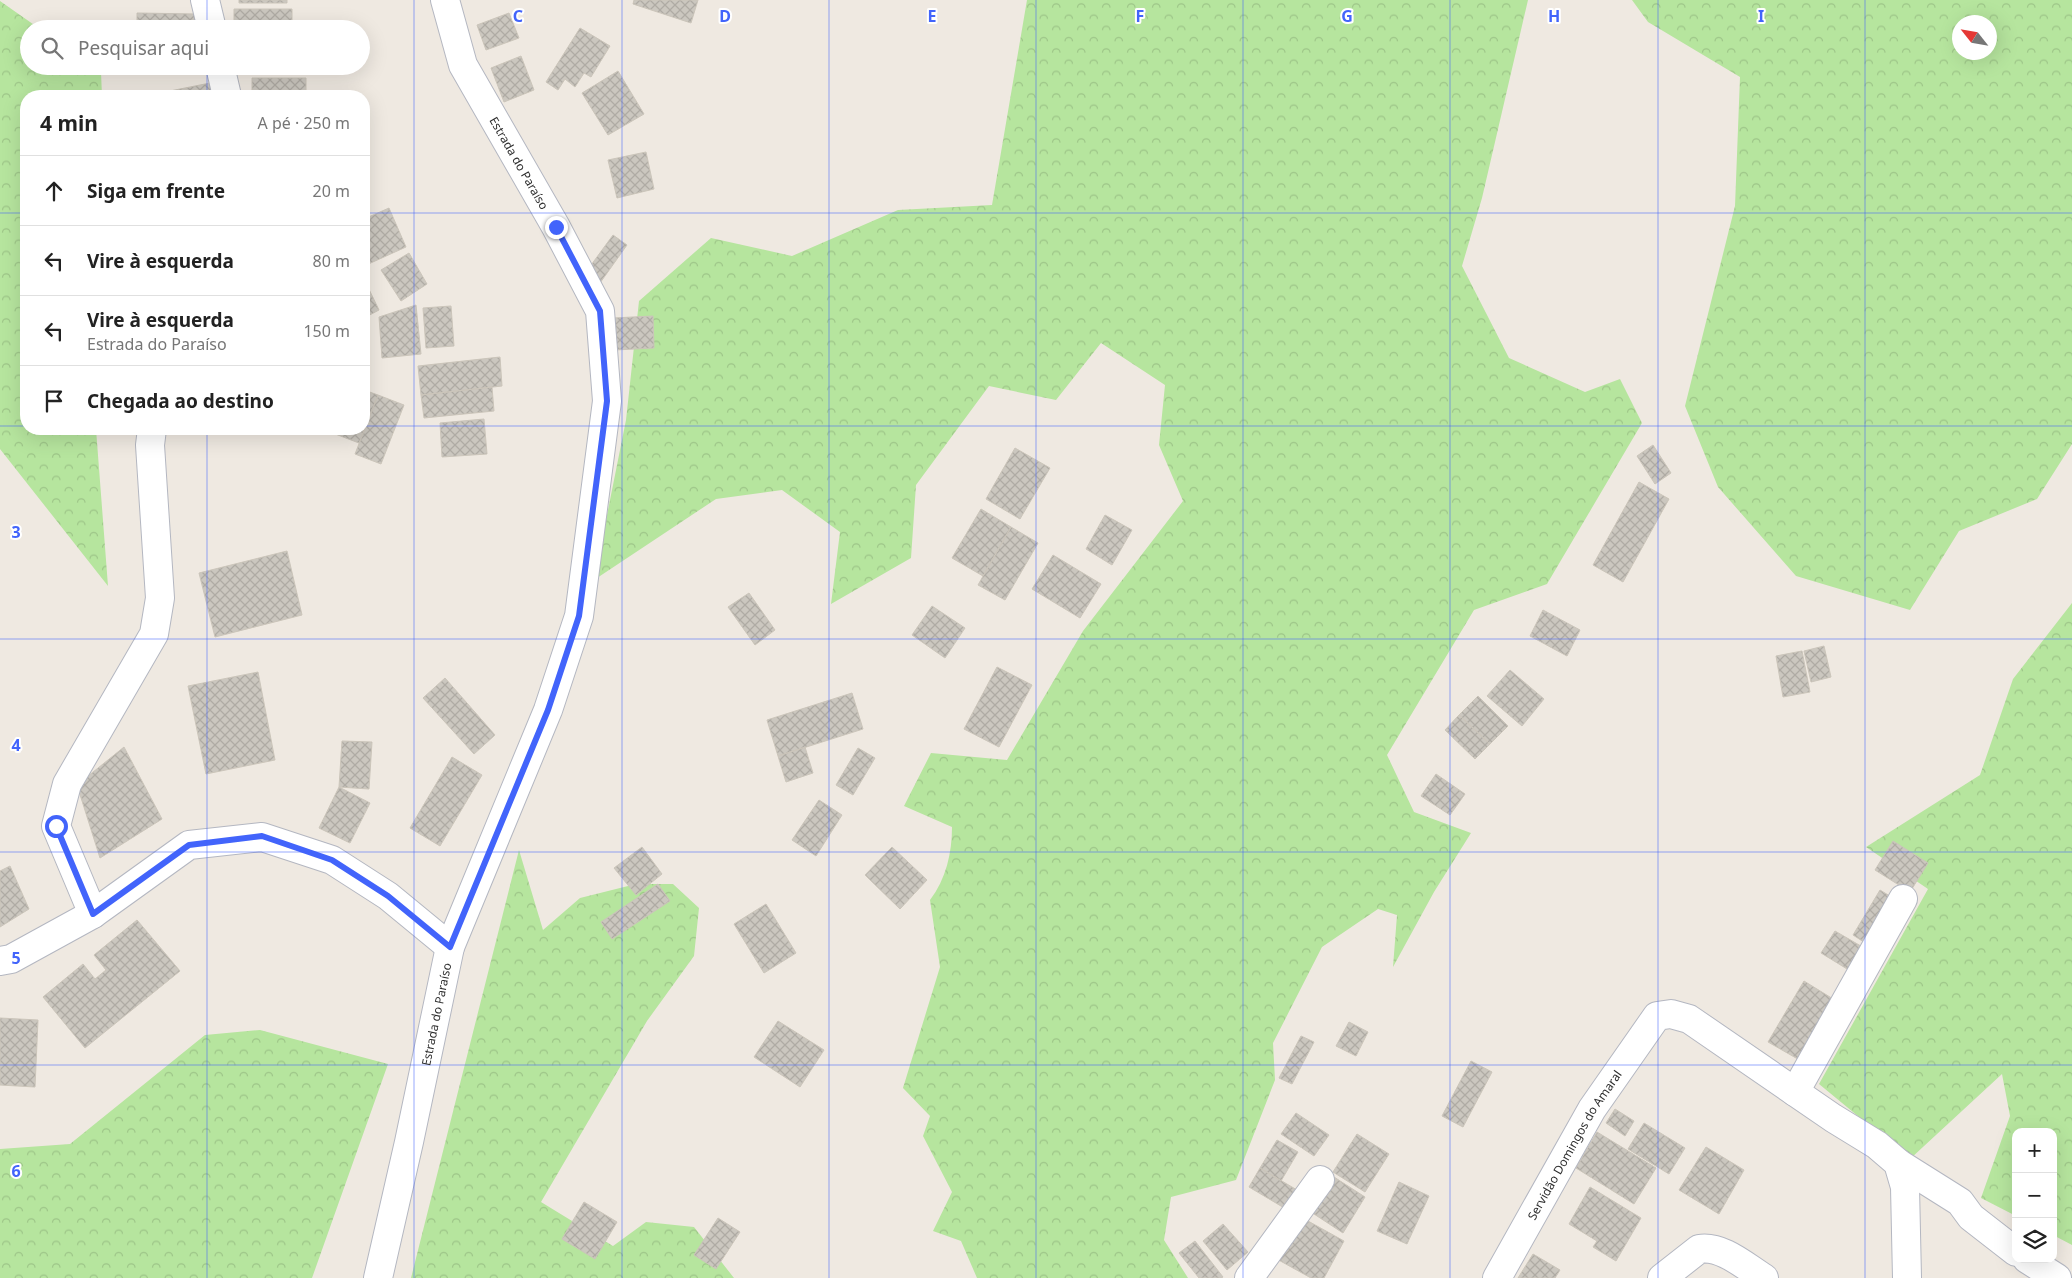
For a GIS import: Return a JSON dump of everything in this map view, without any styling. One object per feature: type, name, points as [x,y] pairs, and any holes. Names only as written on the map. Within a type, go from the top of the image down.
[{"type":"street","points":[[205,0],[210,20]]},
{"type":"street","name":"Estrada do Paraíso","points":[[378,1278],[450,947],[548,710],[579,616],[607,401],[600,311],[556,227],[463,64],[445,0]]},
{"type":"street","points":[[222,75],[226,90]]},
{"type":"street","points":[[93,914],[56,826],[67,784],[154,634],[160,598],[150,445],[151,435]]},
{"type":"street","points":[[0,962],[10,959],[93,914],[189,845],[262,836],[332,860],[388,896],[450,947]]},
{"type":"street","points":[[1903,899],[1795,1092],[1960,1202],[1970,1217],[2012,1249]]},
{"type":"street","name":"Servidão Domingos do Amaral","points":[[1497,1278],[1592,1109],[1641,1043],[1657,1016],[1671,1014],[1690,1019],[1795,1092]]},
{"type":"street","points":[[1898,1162],[1906,1187],[1907,1278]]},
{"type":"street","points":[[1249,1278],[1320,1180]]},
{"type":"street","points":[[1662,1278],[1700,1249],[1706,1248],[1727,1256],[1764,1278]]},
{"type":"street","points":[[2033,1263],[2057,1278]]},
{"type":"green space","points":[[1027,0],[1528,0],[1482,198],[1462,266],[1509,358],[1585,392],[1620,379],[1642,423],[1547,584],[1474,610],[1387,755],[1414,812],[1471,833],[1434,892],[1393,967],[1397,915],[1378,909],[1322,947],[1273,1043],[1275,1080],[1236,1180],[1171,1197],[1164,1240],[1188,1278],[977,1278],[961,1241],[933,1231],[952,1192],[923,1136],[930,1116],[903,1088],[940,967],[930,900],[944,875],[951,846],[952,827],[904,806],[931,753],[1007,760],[1083,631],[1183,501],[1159,445],[1165,385],[1101,343],[1056,400],[989,386],[916,485],[911,558],[831,604],[840,532],[782,490],[716,499],[594,580],[626,420],[639,301],[711,238],[792,256],[898,210],[992,205]]},
{"type":"green space","points":[[1632,0],[2072,0],[2072,444],[2037,499],[1959,531],[1910,610],[1796,576],[1718,487],[1685,406],[1735,206],[1740,77],[1648,22]]},
{"type":"green space","points":[[0,1],[27,20],[20,20],[20,75],[101,75],[102,90],[20,90],[20,435],[96,435],[108,586],[0,449]]},
{"type":"green space","points":[[2072,603],[2072,1245],[2057,1237],[2057,1128],[2012,1128],[2012,1214],[1981,1198],[2010,1116],[2002,1074],[1910,1159],[1819,1084],[1928,889],[1866,847],[1980,775],[2013,679]]},
{"type":"green space","points":[[519,850],[543,930],[580,898],[636,884],[673,884],[699,908],[694,956],[647,1021],[541,1202],[613,1246],[646,1222],[694,1227],[734,1278],[411,1278]]},
{"type":"green space","points":[[260,1030],[388,1064],[312,1278],[0,1278],[0,1149],[70,1144],[205,1035]]},
{"type":"building","points":[[239,0],[287,0],[287,3],[239,3]]},
{"type":"building","points":[[634,0],[698,0],[691,23],[633,4]]},
{"type":"building","points":[[234,9],[292,9],[292,20],[234,20]]},
{"type":"building","points":[[137,13],[195,14],[195,20],[137,20]]},
{"type":"building","points":[[509,13],[519,38],[486,50],[477,25]]},
{"type":"building","points":[[580,28],[610,46],[591,77],[584,73],[575,87],[565,79],[558,90],[546,82]]},
{"type":"building","points":[[521,56],[534,90],[504,102],[491,68]]},
{"type":"building","points":[[618,71],[644,114],[608,135],[582,93]]},
{"type":"building","points":[[252,78],[306,78],[306,90],[252,90]]},
{"type":"building","points":[[210,83],[211,90],[175,90]]},
{"type":"building","points":[[646,152],[654,189],[617,198],[608,160]]},
{"type":"building","points":[[389,208],[406,247],[370,263],[370,216]]},
{"type":"building","points":[[613,235],[627,245],[600,283],[586,272]]},
{"type":"building","points":[[409,253],[427,284],[401,301],[381,270]]},
{"type":"building","points":[[370,291],[379,310],[370,315]]},
{"type":"building","points":[[416,305],[421,354],[382,358],[379,317]]},
{"type":"building","points":[[451,306],[454,346],[426,348],[423,308]]},
{"type":"building","points":[[653,316],[654,348],[615,350],[613,318]]},
{"type":"building","points":[[500,357],[502,386],[421,395],[418,366]]},
{"type":"building","points":[[492,387],[494,411],[424,418],[421,395]]},
{"type":"building","points":[[370,392],[378,395],[370,415]]},
{"type":"building","points":[[378,395],[404,405],[381,464],[355,454],[362,435],[370,435],[370,416]]},
{"type":"building","points":[[484,419],[487,454],[442,457],[440,423]]},
{"type":"building","points":[[338,435],[362,435],[359,443]]},
{"type":"building","points":[[1653,445],[1671,473],[1655,484],[1637,456]]},
{"type":"building","points":[[1015,448],[1050,468],[1020,519],[986,499]]},
{"type":"building","points":[[1639,482],[1669,499],[1623,582],[1593,565]]},
{"type":"building","points":[[981,509],[1011,527],[983,576],[952,558]]},
{"type":"building","points":[[1105,515],[1132,530],[1112,565],[1086,549]]},
{"type":"building","points":[[1011,527],[1038,543],[1005,600],[978,585]]},
{"type":"building","points":[[287,551],[302,615],[215,637],[199,573]]},
{"type":"building","points":[[1053,555],[1101,584],[1080,618],[1032,589]]},
{"type":"building","points":[[749,593],[775,630],[755,645],[728,607]]},
{"type":"building","points":[[932,606],[965,628],[945,658],[912,635]]},
{"type":"building","points":[[1543,610],[1580,630],[1567,656],[1530,636]]},
{"type":"building","points":[[1824,646],[1831,677],[1811,682],[1804,651]]},
{"type":"building","points":[[1802,651],[1810,692],[1783,697],[1776,656]]},
{"type":"building","points":[[997,667],[1032,685],[999,747],[964,729]]},
{"type":"building","points":[[1510,670],[1544,699],[1522,726],[1487,696]]},
{"type":"building","points":[[258,672],[275,760],[206,774],[188,686]]},
{"type":"building","points":[[445,678],[495,735],[474,754],[423,698]]},
{"type":"building","points":[[852,693],[863,729],[778,756],[767,720]]},
{"type":"building","points":[[1478,696],[1508,726],[1490,744],[1459,715]]},
{"type":"building","points":[[1459,715],[1490,744],[1475,759],[1445,730]]},
{"type":"building","points":[[342,741],[372,742],[369,789],[339,787]]},
{"type":"building","points":[[124,747],[162,819],[100,858],[77,785]]},
{"type":"building","points":[[805,747],[813,773],[786,782],[778,756]]},
{"type":"building","points":[[858,748],[875,758],[853,795],[836,785]]},
{"type":"building","points":[[452,757],[482,775],[440,846],[410,828]]},
{"type":"building","points":[[1436,774],[1465,794],[1450,815],[1421,796]]},
{"type":"building","points":[[339,787],[370,803],[350,843],[319,828]]},
{"type":"building","points":[[819,800],[842,815],[816,856],[792,840]]},
{"type":"building","points":[[1893,841],[1928,863],[1910,892],[1875,870]]},
{"type":"building","points":[[642,847],[662,874],[636,895],[614,868]]},
{"type":"building","points":[[892,847],[927,880],[900,909],[865,875]]},
{"type":"building","points":[[10,866],[29,909],[0,927],[0,871]]},
{"type":"building","points":[[658,884],[670,901],[612,939],[601,922]]},
{"type":"building","points":[[1880,890],[1898,901],[1870,946],[1853,935]]},
{"type":"building","points":[[766,904],[796,953],[764,973],[734,924]]},
{"type":"building","points":[[137,920],[180,971],[85,1048],[43,997],[83,964],[95,979],[106,970],[94,955]]},
{"type":"building","points":[[1835,931],[1866,949],[1852,972],[1821,953]]},
{"type":"building","points":[[1804,981],[1838,1002],[1803,1062],[1768,1042]]},
{"type":"building","points":[[0,1018],[38,1020],[35,1087],[0,1085]]},
{"type":"building","points":[[778,1021],[824,1050],[800,1087],[754,1057]]},
{"type":"building","points":[[1349,1022],[1368,1032],[1356,1056],[1336,1046]]},
{"type":"building","points":[[1301,1036],[1314,1042],[1292,1084],[1279,1078]]},
{"type":"building","points":[[1471,1061],[1492,1072],[1463,1127],[1442,1116]]},
{"type":"building","points":[[1615,1109],[1634,1121],[1625,1136],[1606,1123]]},
{"type":"building","points":[[1296,1113],[1329,1135],[1314,1156],[1281,1134]]},
{"type":"building","points":[[1644,1123],[1685,1148],[1669,1174],[1628,1149]]},
{"type":"building","points":[[1597,1132],[1656,1168],[1634,1204],[1576,1168]]},
{"type":"building","points":[[1357,1134],[1389,1154],[1365,1192],[1333,1172]]},
{"type":"building","points":[[1277,1140],[1298,1152],[1281,1181],[1260,1168]]},
{"type":"building","points":[[1706,1147],[1744,1170],[1719,1214],[1679,1190]]},
{"type":"building","points":[[1260,1168],[1297,1190],[1286,1209],[1249,1187]]},
{"type":"building","points":[[1334,1177],[1365,1197],[1343,1233],[1311,1212]]},
{"type":"building","points":[[1399,1182],[1429,1196],[1407,1244],[1377,1231]]},
{"type":"building","points":[[1590,1187],[1641,1218],[1616,1261],[1593,1247],[1597,1241],[1569,1224]]},
{"type":"building","points":[[584,1202],[617,1222],[595,1259],[562,1239]]},
{"type":"building","points":[[1299,1216],[1344,1241],[1324,1278],[1311,1278],[1275,1258]]},
{"type":"building","points":[[718,1218],[740,1232],[716,1269],[694,1255]]},
{"type":"building","points":[[1223,1224],[1248,1252],[1227,1270],[1203,1241]]},
{"type":"building","points":[[1195,1241],[1223,1277],[1199,1278],[1179,1253]]},
{"type":"building","points":[[1533,1254],[1560,1270],[1555,1278],[1518,1278]]},
{"type":"route","points":[[56,826],[93,914],[189,845],[262,836],[332,860],[388,896],[450,947],[548,710],[579,616],[607,401],[600,311],[556,227]]}]
